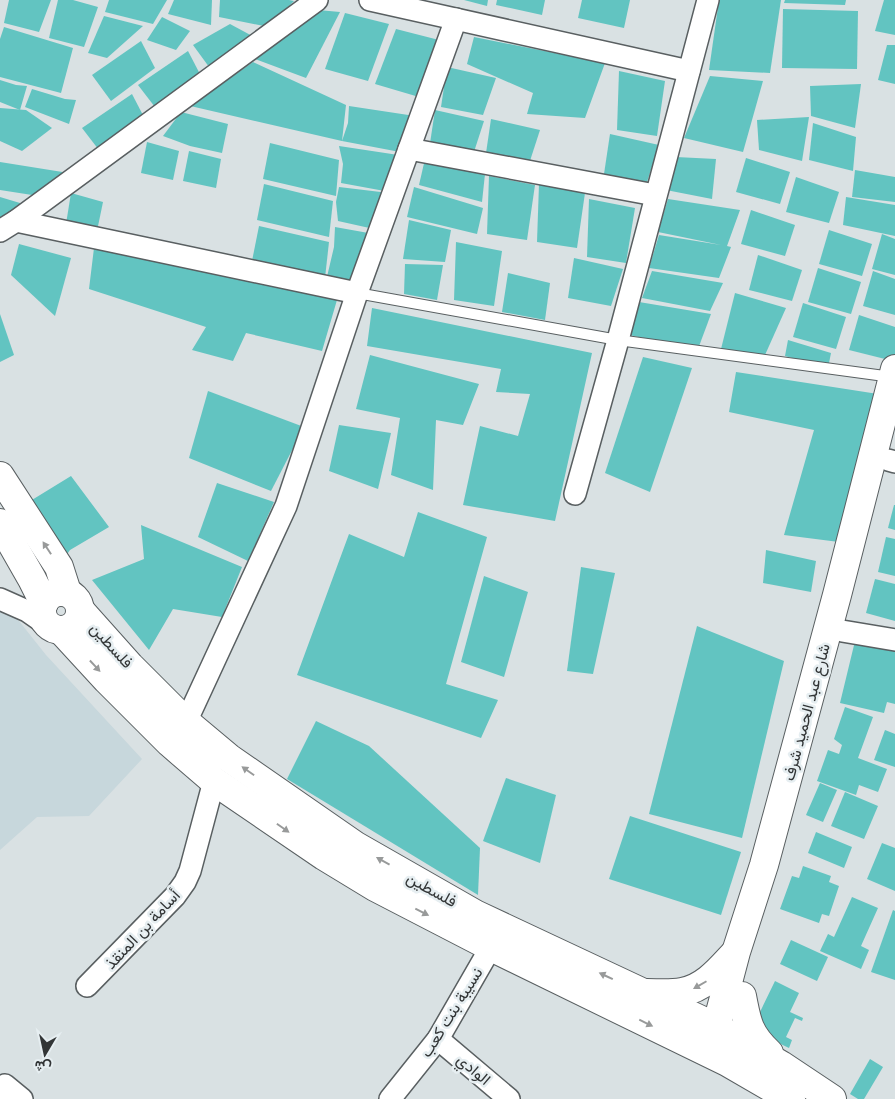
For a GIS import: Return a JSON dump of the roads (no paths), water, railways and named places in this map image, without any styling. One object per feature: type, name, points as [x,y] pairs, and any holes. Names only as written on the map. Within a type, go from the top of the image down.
[{"type":"main road","name":"شارع عبد الحميد شرف","points":[[722,1045],[736,952],[772,836],[894,373]]},
{"type":"main road","name":"شارع عبد الحميد شرف","points":[[722,1045],[742,996],[842,631],[891,461],[895,434]]},
{"type":"main road","name":"فلسطين","points":[[0,476],[59,567],[55,606]]},
{"type":"main road","name":"فلسطين","points":[[0,523],[107,680],[170,743],[214,781],[324,856],[366,882],[491,947],[722,1045],[780,1065],[832,1099]]},
{"type":"main road","name":"فلسطين","points":[[55,606],[130,666],[186,722],[229,758],[356,846],[475,914],[641,992],[722,1045],[791,1099]]},
{"type":"main road","points":[[641,992],[683,992],[694,988],[714,976],[736,952]]},
{"type":"main road","points":[[742,996],[746,1018],[754,1036],[760,1045],[780,1065]]},
{"type":"street","points":[[8,226],[317,0]]},
{"type":"street","points":[[370,0],[689,72]]},
{"type":"street","points":[[575,494],[708,0]]},
{"type":"street","points":[[186,722],[286,506],[357,293],[456,19]]},
{"type":"street","points":[[409,149],[656,195]]},
{"type":"street","points":[[8,226],[357,293]]},
{"type":"street","points":[[0,590],[18,589],[24,586],[55,606]]},
{"type":"street","points":[[0,599],[27,611],[55,606]]},
{"type":"street","points":[[842,631],[895,640]]},
{"type":"street","name":"أسامة بن المنقذ","points":[[87,986],[175,896],[185,882],[190,871],[214,781]]},
{"type":"street","name":"نسيبة بنت كعب","points":[[390,1099],[438,1039],[491,947]]},
{"type":"street","name":"الوادي","points":[[438,1039],[509,1099]]},
{"type":"street","points":[[3,1087],[22,1099]]},
{"type":"lane","points":[[357,293],[618,340],[894,373]]}]
